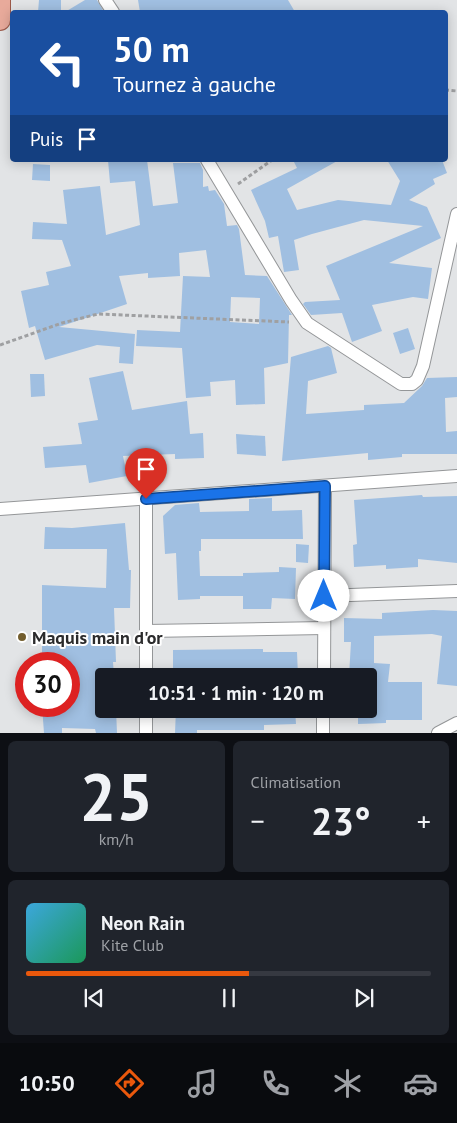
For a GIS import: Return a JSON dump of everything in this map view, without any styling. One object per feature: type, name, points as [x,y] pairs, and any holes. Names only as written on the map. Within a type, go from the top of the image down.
[{"type":"main road","points":[[0,0],[0,20]]},
{"type":"street","points":[[208,162],[291,300],[307,322],[392,380],[401,384],[412,384],[417,380],[423,366],[457,214]]},
{"type":"street","points":[[0,509],[457,476]]},
{"type":"street","points":[[324,668],[325,486]]},
{"type":"street","points":[[146,499],[146,668]]},
{"type":"street","points":[[324,596],[457,591]]},
{"type":"street","points":[[146,631],[324,628]]},
{"type":"street","points":[[146,718],[146,733]]},
{"type":"street","points":[[323,733],[324,718]]},
{"type":"street","points":[[438,733],[457,723]]},
{"type":"path","points":[[227,192],[269,162]]},
{"type":"path","points":[[0,345],[62,323],[98,314],[307,322]]},
{"type":"building","points":[[39,0],[61,0],[61,10],[38,10]]},
{"type":"building","points":[[85,0],[97,0],[103,10],[68,10]]},
{"type":"building","points":[[138,0],[288,0],[294,10],[140,10]]},
{"type":"building","points":[[108,162],[147,162],[153,206],[178,203],[173,163],[200,163],[203,170],[203,187],[208,186],[209,191],[215,190],[224,204],[227,226],[237,225],[239,229],[245,275],[267,276],[292,315],[289,315],[288,363],[264,368],[265,404],[236,405],[235,380],[210,382],[211,396],[186,398],[182,348],[136,346],[137,330],[180,332],[183,276],[210,277],[206,250],[179,253],[180,276],[148,278],[148,273],[119,276],[127,304],[59,327],[135,334],[133,364],[119,363],[120,347],[97,345],[45,360],[35,326],[29,328],[21,291],[49,285],[46,272],[71,266],[62,240],[32,239],[33,222],[67,224],[63,190],[100,186],[106,235],[140,225],[135,181],[110,183]],"holes":[[[231,297],[260,298],[259,324],[230,322]]]},
{"type":"building","points":[[294,162],[335,162],[287,189],[297,210],[338,200],[391,205],[400,181],[388,162],[443,162],[447,173],[433,179],[435,184],[409,200],[427,207],[441,238],[389,263],[432,268],[428,299],[413,297],[372,305],[382,331],[352,342],[342,313],[311,315],[303,304],[305,302],[340,300],[326,266],[423,226],[364,220],[312,234],[294,240],[299,270],[284,272],[278,236],[269,238],[265,221],[251,190],[297,168]]},
{"type":"building","points":[[33,164],[50,165],[50,181],[32,180]]},
{"type":"building","points":[[408,328],[415,349],[400,354],[393,333]]},
{"type":"building","points":[[328,346],[331,348],[337,373],[308,381],[306,414],[364,410],[364,405],[404,403],[422,386],[427,378],[457,377],[457,397],[445,398],[446,432],[457,431],[457,454],[402,454],[402,457],[368,460],[368,453],[282,461],[291,357]]},
{"type":"building","points":[[123,371],[132,410],[187,401],[190,434],[203,433],[204,458],[175,459],[175,454],[123,456],[127,476],[89,483],[86,465],[45,468],[43,447],[82,444],[78,423],[98,420],[89,378]]},
{"type":"building","points":[[30,374],[44,374],[45,396],[31,397]]},
{"type":"building","points":[[236,434],[265,436],[266,456],[237,454]]},
{"type":"building","points":[[422,495],[423,497],[457,496],[457,563],[418,559],[418,567],[386,569],[386,565],[354,567],[353,545],[357,544],[354,500]]},
{"type":"building","points":[[272,498],[272,511],[302,510],[303,539],[201,539],[201,551],[199,551],[200,576],[243,576],[243,573],[279,572],[279,567],[296,568],[295,599],[272,598],[271,609],[243,609],[243,596],[200,596],[200,599],[178,600],[176,553],[165,554],[163,516],[175,505],[199,503],[200,512],[249,511],[249,499]]},
{"type":"building","points":[[125,523],[129,570],[131,570],[130,608],[114,608],[116,662],[113,662],[113,668],[95,668],[95,718],[116,718],[117,733],[96,733],[95,729],[62,728],[62,733],[44,733],[43,717],[80,717],[80,652],[42,652],[42,585],[106,588],[107,549],[44,549],[45,527],[72,528]]},
{"type":"building","points":[[296,544],[309,545],[308,563],[296,562]]},
{"type":"building","points":[[433,610],[457,611],[457,686],[437,684],[442,636],[432,634],[374,636],[374,663],[390,664],[388,682],[422,682],[422,720],[386,720],[386,723],[358,724],[358,718],[377,718],[377,668],[349,668],[351,642],[344,642],[344,618],[382,619],[382,613]]},
{"type":"building","points":[[263,649],[263,652],[297,652],[298,668],[173,668],[173,650]]},
{"type":"building","points":[[176,718],[296,718],[296,724],[264,725],[264,730],[197,730],[197,733],[175,733]]},
{"type":"place","name":"Maquis main d'or","points":[[22,637]]},
{"type":"route","points":[[146,499],[325,486],[324,596]]}]
